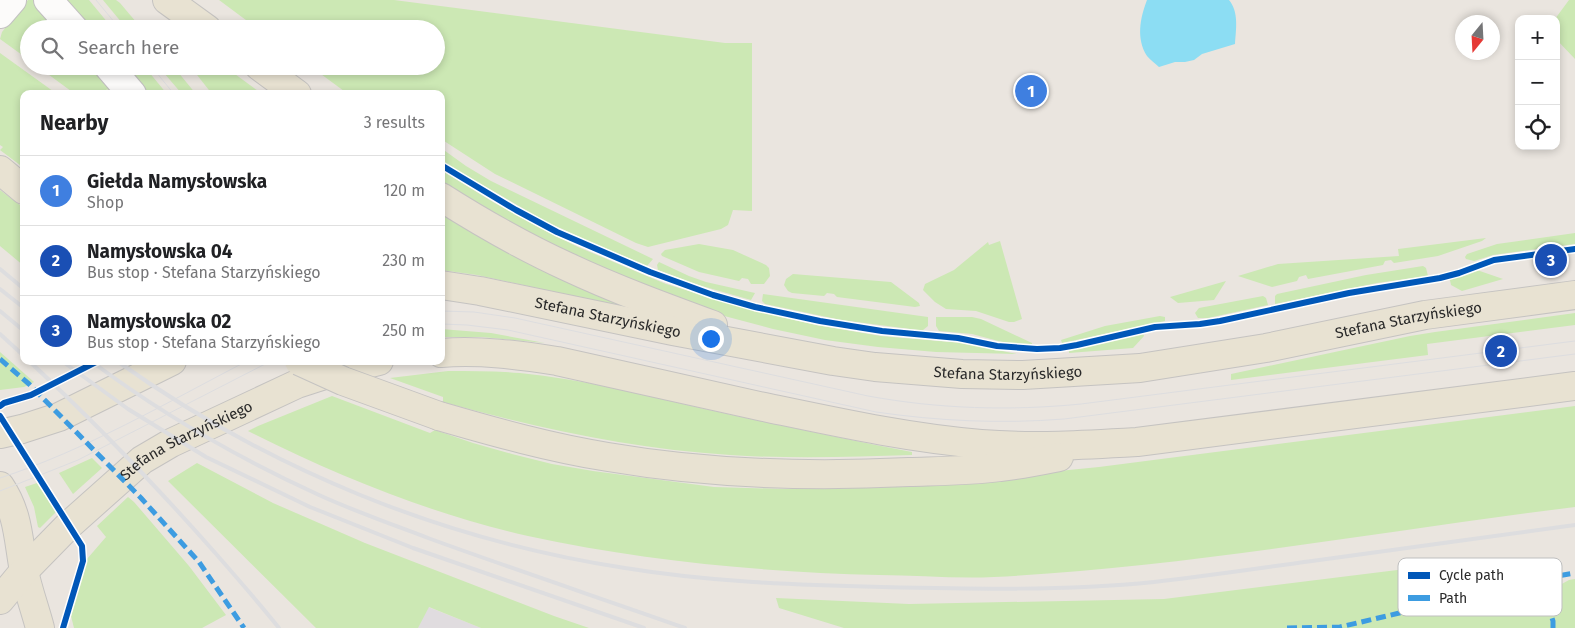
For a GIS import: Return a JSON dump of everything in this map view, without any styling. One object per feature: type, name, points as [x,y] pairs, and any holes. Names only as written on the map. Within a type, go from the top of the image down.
[{"type":"main road","points":[[167,0],[195,20]]},
{"type":"main road","points":[[271,75],[292,90]]},
{"type":"main road","points":[[0,170],[20,187]]},
{"type":"main road","points":[[445,199],[478,220],[566,267],[656,304],[792,354]]},
{"type":"main road","name":"Stefana Starzyńskiego","points":[[445,287],[480,291],[673,331],[866,366],[962,374],[1023,375],[1140,368],[1275,346],[1424,315],[1575,295]]},
{"type":"main road","points":[[445,353],[488,353],[524,356],[829,420],[942,440],[1029,446],[1137,442]]},
{"type":"main road","points":[[0,434],[22,430],[60,417],[164,365]]},
{"type":"main road","points":[[307,365],[344,381],[439,416],[498,433],[606,457],[662,465],[763,474],[870,474],[998,468],[1137,442],[1575,386]]},
{"type":"main road","name":"Stefana Starzyńskiego","points":[[0,600],[24,571],[69,525],[142,460],[247,406],[297,384],[363,365]]},
{"type":"main road","points":[[0,486],[12,507],[18,530],[24,571],[40,628]]},
{"type":"street","points":[[0,14],[12,0]]},
{"type":"street","points":[[48,0],[66,20]]},
{"type":"street","points":[[116,75],[129,90]]},
{"type":"shaded area","points":[[428,607],[481,628],[418,628]]},
{"type":"green space","points":[[28,0],[33,0],[52,20],[20,20],[20,53],[0,39],[2,32]]},
{"type":"green space","points":[[62,0],[89,0],[106,20],[80,20]]},
{"type":"green space","points":[[103,0],[116,0],[134,20],[120,20]]},
{"type":"green space","points":[[219,0],[394,0],[725,43],[752,43],[752,211],[733,210],[728,225],[721,229],[648,247],[636,243],[495,174],[445,142],[445,90],[343,90],[322,75],[445,75],[445,20],[246,20]]},
{"type":"green space","points":[[1569,0],[1575,0],[1575,59],[1560,43],[1560,15],[1558,15]]},
{"type":"green space","points":[[0,53],[20,67],[20,75],[31,75],[51,90],[20,90],[20,165],[0,150],[3,147],[0,145]]},
{"type":"green space","points":[[49,75],[102,75],[115,90],[107,89],[70,90]]},
{"type":"green space","points":[[129,75],[151,75],[164,90],[142,90]]},
{"type":"green space","points":[[166,75],[180,75],[193,90],[179,90]]},
{"type":"green space","points":[[197,75],[236,75],[257,90],[209,90]]},
{"type":"green space","points":[[445,151],[491,181],[653,259],[647,266],[545,221],[445,163]]},
{"type":"green space","points":[[445,172],[536,226],[578,247],[666,284],[755,311],[816,325],[881,336],[962,343],[1017,354],[936,352],[825,340],[713,313],[592,268],[445,187]]},
{"type":"green space","points":[[0,190],[20,205],[20,263],[0,246]]},
{"type":"green space","points":[[445,213],[629,308],[477,275],[445,271]]},
{"type":"green space","points":[[1575,233],[1575,244],[1493,255],[1474,261],[1465,257],[1467,254],[1497,244]]},
{"type":"green space","points":[[1486,238],[1438,256],[1394,263],[1391,260],[1385,261],[1383,265],[1308,279],[1306,275],[1299,277],[1297,281],[1272,287],[1238,276],[1278,264],[1399,256],[1398,249]]},
{"type":"green space","points":[[1000,241],[1022,319],[1009,322],[976,311],[946,309],[935,302],[923,290],[925,284],[954,270],[988,242],[989,245]]},
{"type":"green space","points":[[699,244],[733,250],[766,265],[769,268],[770,276],[764,284],[751,284],[748,279],[742,278],[739,281],[699,272],[661,254],[665,250]]},
{"type":"green space","points":[[659,262],[706,282],[755,293],[751,300],[695,284],[658,270],[657,265]]},
{"type":"green space","points":[[1423,266],[1426,268],[1428,276],[1377,283],[1275,304],[1275,296],[1277,294],[1366,275]]},
{"type":"green space","points":[[1477,270],[1503,279],[1462,291],[1451,285],[1450,280]]},
{"type":"green space","points":[[793,274],[891,282],[919,303],[920,306],[915,307],[837,297],[834,294],[827,293],[824,296],[792,293],[784,285],[786,279]]},
{"type":"green space","points":[[1226,281],[1214,300],[1178,303],[1170,297]]},
{"type":"green space","points":[[763,294],[928,317],[928,326],[923,330],[918,330],[841,320],[765,304],[762,301]]},
{"type":"green space","points":[[1263,296],[1266,298],[1268,305],[1208,318],[1198,318],[1195,313],[1199,308]]},
{"type":"green space","points":[[1575,313],[1575,325],[1427,344],[1428,355],[1231,380],[1231,374],[1410,336]]},
{"type":"green space","points":[[1160,316],[1165,317],[1165,321],[1062,343],[1061,340],[1105,326]]},
{"type":"green space","points":[[936,317],[972,317],[981,319],[1032,344],[1006,343],[972,334],[939,331],[936,326]]},
{"type":"green space","points":[[445,329],[491,333],[545,343],[482,337],[445,337]]},
{"type":"green space","points":[[1143,333],[1144,336],[1133,348],[1069,353],[1069,351]]},
{"type":"green space","points":[[0,352],[34,382],[24,387],[0,390]]},
{"type":"green space","points":[[448,371],[520,373],[590,383],[783,426],[912,452],[912,455],[776,457],[657,448],[550,429],[443,402],[443,397],[390,378]]},
{"type":"green space","points":[[332,396],[430,433],[435,430],[473,443],[552,464],[714,487],[786,489],[861,488],[1099,467],[1575,406],[1575,507],[1213,557],[1067,572],[965,578],[747,568],[659,559],[571,545],[492,527],[456,517],[385,492],[282,448],[248,431]]},
{"type":"green space","points":[[92,458],[102,468],[73,494],[59,473]]},
{"type":"green space","points":[[197,463],[273,503],[365,543],[589,628],[481,628],[429,607],[418,628],[316,628],[168,481]]},
{"type":"green space","points":[[37,483],[56,512],[40,528],[38,527],[34,507],[25,487]]},
{"type":"green space","points":[[128,497],[189,566],[226,615],[202,628],[74,628],[71,616],[87,559],[106,537],[97,526]]},
{"type":"green space","points":[[1398,570],[1398,616],[1562,616],[1562,584],[1575,579],[1575,628],[844,628],[779,608],[776,598],[909,604],[1164,599]]},
{"type":"water","points":[[1147,0],[1229,0],[1236,15],[1235,44],[1202,54],[1194,60],[1175,62],[1159,67],[1147,56],[1141,43],[1140,28]]},
{"type":"tram line","points":[[96,0],[113,20]]},
{"type":"tram line","points":[[158,75],[171,90]]},
{"type":"tram line","points":[[445,311],[474,312],[515,318],[868,396],[921,404],[974,408],[1028,408],[1081,404],[1575,341]]},
{"type":"tram line","points":[[445,324],[508,330],[876,412],[970,421],[1064,419],[1575,354]]},
{"type":"tram line","points":[[0,478],[32,467],[95,440],[239,365]]},
{"type":"tram line","points":[[0,491],[78,460],[263,365]]},
{"type":"railway","points":[[0,269],[20,286]]},
{"type":"railway","points":[[0,289],[20,305]]},
{"type":"railway","points":[[0,311],[20,328]]},
{"type":"railway","points":[[0,334],[20,352]]},
{"type":"railway","points":[[33,365],[149,480],[217,555],[279,628]]},
{"type":"railway","points":[[68,365],[128,409],[206,457],[310,507],[413,548],[644,628]]},
{"type":"railway","points":[[96,365],[145,399],[201,434],[258,466],[319,495],[428,538],[685,628]]},
{"type":"railway","points":[[123,365],[175,400],[234,435],[296,467],[424,519],[490,539],[557,555],[625,568],[689,577],[785,584],[850,586],[984,589],[1086,587],[1194,577],[1575,525]]},
{"type":"marked path","points":[[0,359],[29,384],[141,498],[199,562],[244,628]]},
{"type":"marked path","points":[[1562,575],[1575,573]]},
{"type":"marked path","points":[[1287,628],[1340,627],[1398,613]]},
{"type":"marked path","points":[[1551,616],[1553,628]]},
{"type":"cycle path","points":[[445,167],[557,232],[650,272],[713,295],[755,307],[820,321],[882,331],[958,338],[997,346],[1037,349],[1077,345],[1155,327],[1220,321],[1349,293],[1440,278],[1494,260],[1575,249]]},
{"type":"cycle path","points":[[0,406],[31,395],[90,365]]},
{"type":"cycle path","points":[[0,416],[82,546],[83,561],[63,628]]},
{"type":"place","name":"Giełda Namysłowska","points":[[1031,91]]},
{"type":"place","name":"Namysłowska 02","points":[[1551,260]]},
{"type":"place","name":"Namysłowska 04","points":[[1501,351]]}]
